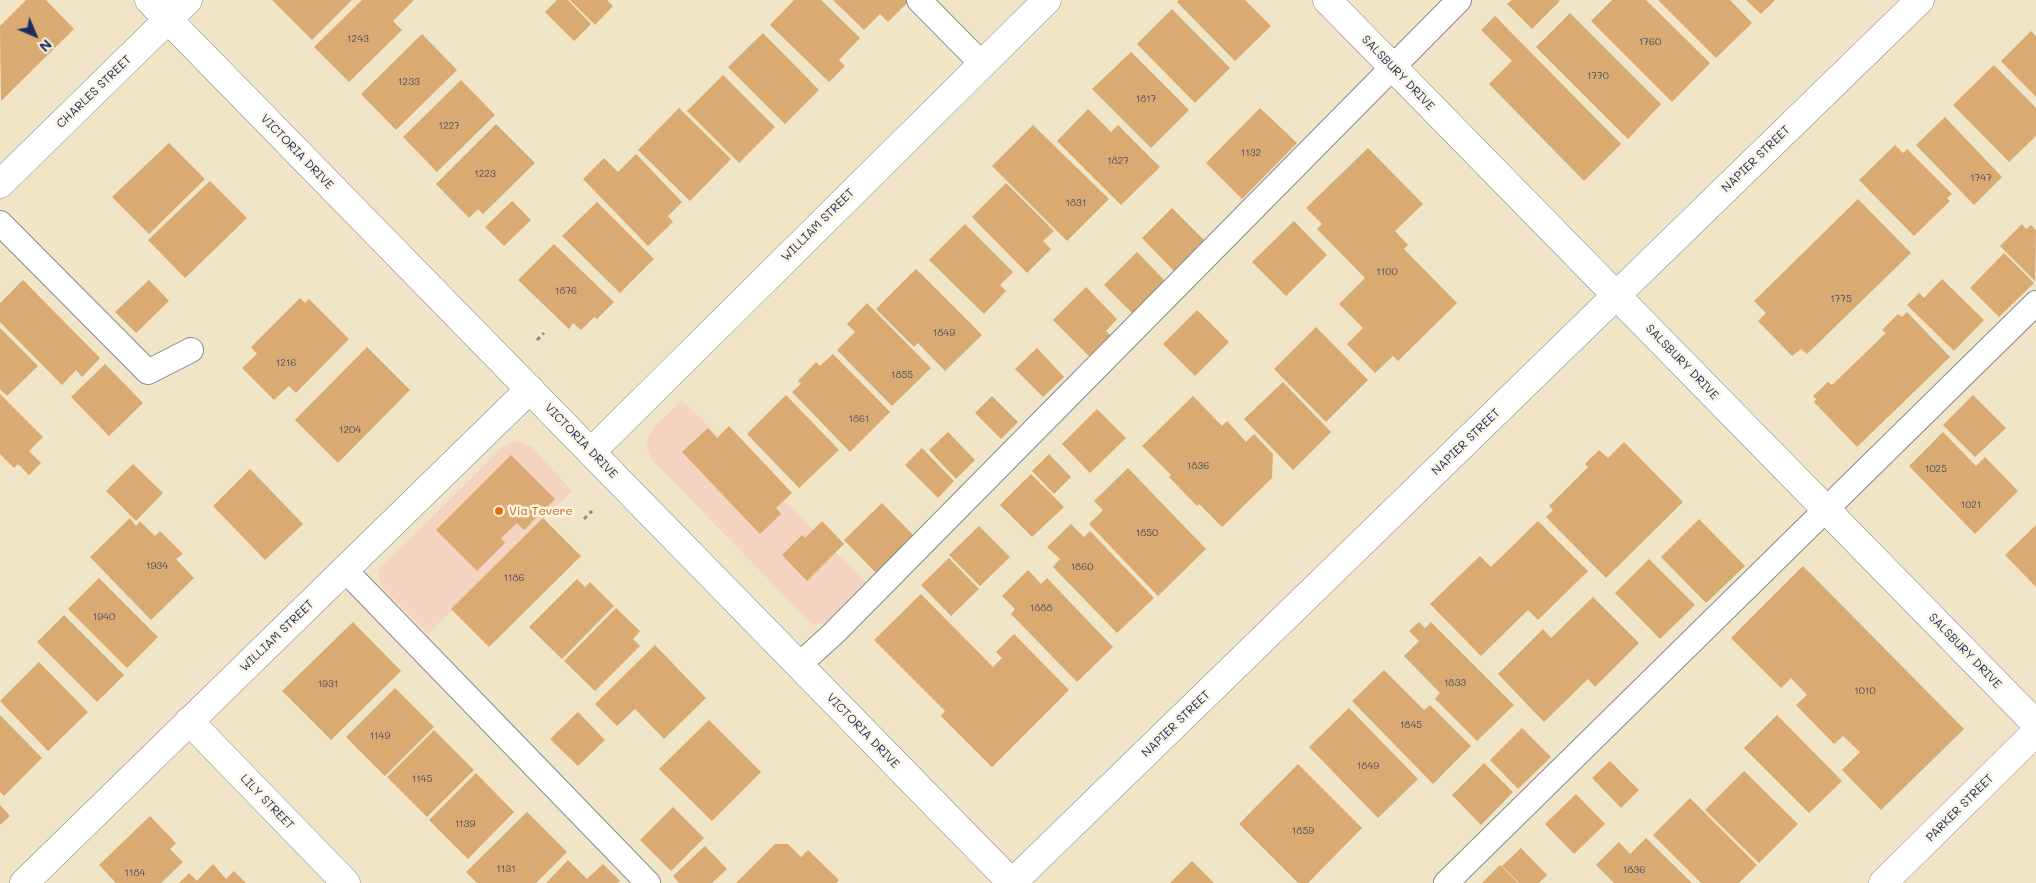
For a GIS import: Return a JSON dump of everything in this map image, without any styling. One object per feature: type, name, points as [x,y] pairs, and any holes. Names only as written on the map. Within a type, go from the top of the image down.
[{"type":"street","name":"VICTORIA DRIVE","points":[[149,0],[1012,883]]},
{"type":"street","name":"CHARLES STREET","points":[[0,184],[188,0]]},
{"type":"street","name":"WILLIAM STREET","points":[[591,452],[1047,0]]},
{"type":"street","name":"SALSBURY DRIVE","points":[[1328,0],[2036,724]]},
{"type":"street","name":"NAPIER STREET","points":[[1012,883],[1920,0]]},
{"type":"street","name":"WILLIAM STREET","points":[[24,883],[530,389]]},
{"type":"street","name":"LILY STREET","points":[[189,722],[346,883]]},
{"type":"street","name":"PARKER STREET","points":[[1883,883],[2036,732]]},
{"type":"lane","points":[[919,0],[981,64]]},
{"type":"lane","points":[[799,666],[841,626],[1459,0]]},
{"type":"lane","points":[[0,224],[148,372],[191,350]]},
{"type":"lane","points":[[1446,883],[2036,303]]},
{"type":"lane","points":[[345,570],[648,883]]},
{"type":"path","points":[[537,340],[544,333]]},
{"type":"path","points":[[584,519],[592,512]]},
{"type":"shaded area","points":[[682,400],[867,583],[826,622],[813,625],[652,460],[647,449],[648,437],[655,426]]},
{"type":"shaded area","points":[[517,441],[531,446],[572,491],[428,634],[381,586],[378,571],[502,447]]},
{"type":"building","points":[[26,0],[46,0],[74,29],[1,101],[0,26]]},
{"type":"building","points":[[272,0],[352,0],[312,40]]},
{"type":"building","points":[[362,0],[414,0],[393,21],[402,30],[349,82],[314,47]]},
{"type":"building","points":[[557,0],[568,0],[591,24],[574,41],[545,12]]},
{"type":"building","points":[[570,0],[607,0],[613,6],[595,25]]},
{"type":"building","points":[[794,0],[821,0],[860,38],[839,60],[845,66],[829,82],[770,25]]},
{"type":"building","points":[[833,0],[910,0],[888,22],[880,14],[864,30]]},
{"type":"building","points":[[1179,0],[1245,0],[1271,26],[1235,61],[1177,2]]},
{"type":"building","points":[[1512,0],[1560,1],[1532,29],[1507,4]]},
{"type":"building","points":[[1612,0],[1646,0],[1710,63],[1672,102],[1591,21]]},
{"type":"building","points":[[1658,0],[1730,0],[1752,23],[1716,58]]},
{"type":"building","points":[[1746,0],[1775,0],[1761,14]]},
{"type":"building","points":[[1172,9],[1230,68],[1195,103],[1137,44]]},
{"type":"building","points":[[1570,13],[1661,104],[1628,139],[1536,47]]},
{"type":"building","points":[[1495,16],[1621,144],[1584,181],[1489,84],[1512,61],[1481,30]]},
{"type":"building","points":[[2031,31],[2036,36],[2036,97],[2001,61]]},
{"type":"building","points":[[763,33],[819,90],[785,124],[728,67]]},
{"type":"building","points":[[422,34],[457,70],[396,130],[361,94]]},
{"type":"building","points":[[1131,52],[1189,110],[1151,148],[1092,89]]},
{"type":"building","points":[[1994,65],[2036,108],[2036,136],[2009,162],[1953,105]]},
{"type":"building","points":[[723,75],[775,127],[739,163],[687,111]]},
{"type":"building","points":[[461,80],[495,115],[437,172],[403,137]]},
{"type":"building","points":[[679,108],[731,159],[690,201],[638,150]]},
{"type":"building","points":[[1260,108],[1297,143],[1242,199],[1206,163]]},
{"type":"building","points":[[1088,109],[1111,132],[1118,125],[1160,167],[1121,205],[1057,141]]},
{"type":"building","points":[[1945,117],[2002,177],[1974,205],[1916,145]]},
{"type":"building","points":[[496,124],[535,163],[483,214],[478,209],[469,218],[436,184]]},
{"type":"building","points":[[1033,125],[1109,199],[1067,241],[992,166]]},
{"type":"building","points":[[169,143],[205,179],[149,234],[112,197]]},
{"type":"building","points":[[1895,145],[1903,153],[1907,149],[1952,194],[1947,198],[1950,201],[1914,236],[1859,180]]},
{"type":"building","points":[[1368,148],[1423,204],[1395,231],[1408,245],[1404,249],[1457,303],[1398,361],[1393,356],[1375,373],[1347,344],[1363,328],[1339,304],[1365,278],[1317,229],[1322,224],[1306,208]]},
{"type":"building","points":[[636,154],[682,202],[668,216],[673,222],[648,246],[583,179],[604,158],[618,172]]},
{"type":"building","points":[[210,181],[247,218],[185,278],[148,240]]},
{"type":"building","points":[[1006,183],[1054,231],[1043,241],[1051,249],[1027,273],[972,217]]},
{"type":"building","points":[[1858,199],[1911,253],[1807,354],[1801,349],[1792,356],[1758,321],[1766,313],[1754,301]]},
{"type":"building","points":[[512,201],[531,220],[504,246],[485,227]]},
{"type":"building","points":[[597,202],[654,259],[620,293],[562,236]]},
{"type":"building","points":[[1172,208],[1204,240],[1174,271],[1142,238]]},
{"type":"building","points":[[1294,221],[1327,255],[1286,296],[1252,262]]},
{"type":"building","points":[[965,224],[1013,272],[1000,285],[1006,291],[984,314],[929,260]]},
{"type":"building","points":[[2022,224],[2026,229],[2031,225],[2036,230],[2035,281],[2000,246]]},
{"type":"building","points":[[554,244],[614,302],[597,319],[594,317],[581,330],[573,323],[569,329],[518,280]]},
{"type":"building","points":[[1137,252],[1168,284],[1135,316],[1104,285]]},
{"type":"building","points":[[2004,253],[2034,283],[1999,317],[1970,288]]},
{"type":"building","points":[[916,269],[982,335],[945,371],[918,343],[914,347],[876,309]]},
{"type":"building","points":[[1942,279],[1984,320],[1954,351],[1907,305],[1919,293],[1924,298]]},
{"type":"building","points":[[23,280],[100,358],[82,377],[76,370],[62,385],[0,322],[0,303]]},
{"type":"building","points":[[149,280],[169,301],[136,333],[115,312]]},
{"type":"building","points":[[1086,287],[1117,319],[1106,331],[1114,339],[1093,360],[1053,320]]},
{"type":"building","points":[[300,298],[305,303],[309,299],[349,339],[296,393],[289,386],[274,400],[242,368],[257,354],[251,347]]},
{"type":"building","points":[[867,303],[931,368],[892,406],[837,350],[855,332],[847,324]]},
{"type":"building","points":[[1197,310],[1229,342],[1195,376],[1163,344]]},
{"type":"building","points":[[1907,312],[1950,357],[1857,447],[1814,402],[1816,399],[1813,396],[1828,382],[1832,385],[1886,333],[1882,330],[1898,314],[1902,317]]},
{"type":"building","points":[[1316,327],[1368,380],[1326,422],[1274,369]]},
{"type":"building","points":[[0,328],[38,366],[7,396],[0,389]]},
{"type":"building","points":[[367,347],[410,390],[338,463],[295,420]]},
{"type":"building","points":[[1037,348],[1064,377],[1043,397],[1015,369]]},
{"type":"building","points":[[833,354],[890,412],[850,452],[792,392],[801,384],[798,381],[816,362],[820,366]]},
{"type":"building","points":[[105,364],[143,403],[109,436],[71,397]]},
{"type":"building","points":[[1283,382],[1331,432],[1293,470],[1244,419]]},
{"type":"building","points":[[0,394],[43,437],[29,451],[41,463],[29,475],[18,464],[14,468],[0,454]]},
{"type":"building","points":[[786,395],[839,450],[799,488],[747,434]]},
{"type":"building","points":[[1973,395],[2006,428],[1975,457],[1943,425]]},
{"type":"building","points":[[992,396],[1018,422],[1001,439],[975,413]]},
{"type":"building","points":[[1193,396],[1222,426],[1227,421],[1246,442],[1254,434],[1273,454],[1272,478],[1222,527],[1199,504],[1197,506],[1169,477],[1171,475],[1142,446]]},
{"type":"building","points":[[1097,409],[1126,438],[1090,473],[1062,444]]},
{"type":"building","points":[[729,426],[792,493],[776,508],[781,514],[760,534],[682,452],[708,428],[717,438]]},
{"type":"building","points":[[948,432],[975,460],[956,479],[929,450]]},
{"type":"building","points":[[1943,432],[1976,466],[1985,457],[2018,491],[1975,534],[1909,466]]},
{"type":"building","points":[[1624,442],[1683,502],[1606,578],[1546,517],[1553,510],[1549,506],[1588,467],[1585,464],[1599,450],[1608,458]]},
{"type":"building","points":[[922,448],[954,481],[938,498],[905,465]]},
{"type":"building","points":[[1049,454],[1071,477],[1054,494],[1032,471]]},
{"type":"building","name":"Via Tevere","points":[[511,455],[555,499],[524,530],[517,523],[501,538],[505,543],[477,571],[436,530]]},
{"type":"building","points":[[133,464],[163,493],[136,521],[106,491]]},
{"type":"building","points":[[1128,468],[1206,549],[1158,596],[1089,524],[1103,510],[1094,501]]},
{"type":"building","points":[[250,469],[303,524],[265,560],[213,506]]},
{"type":"building","points":[[1031,474],[1064,507],[1032,537],[1000,505]]},
{"type":"building","points":[[882,503],[914,536],[876,573],[844,540]]},
{"type":"building","points":[[130,518],[136,526],[140,521],[155,536],[160,531],[183,554],[176,559],[194,578],[151,620],[90,557]]},
{"type":"building","points":[[543,518],[581,556],[489,647],[451,609]]},
{"type":"building","points":[[1699,519],[1745,566],[1706,603],[1661,557]]},
{"type":"building","points":[[822,521],[844,544],[807,581],[782,555],[802,535],[805,538]]},
{"type":"building","points":[[1538,521],[1588,571],[1538,620],[1528,610],[1481,656],[1430,604],[1480,556],[1491,567]]},
{"type":"building","points":[[1071,524],[1084,537],[1090,531],[1154,598],[1117,633],[1053,567],[1060,559],[1047,547]]},
{"type":"building","points":[[2036,525],[2036,587],[2005,555]]},
{"type":"building","points":[[979,526],[1010,557],[980,586],[949,555]]},
{"type":"building","points":[[949,558],[979,589],[951,616],[921,585]]},
{"type":"building","points":[[1649,559],[1695,605],[1660,639],[1615,593]]},
{"type":"building","points":[[1803,566],[1964,729],[1881,810],[1842,770],[1860,752],[1843,736],[1834,744],[1796,705],[1807,695],[1791,678],[1781,688],[1731,638]]},
{"type":"building","points":[[1028,570],[1041,584],[1047,578],[1113,647],[1077,682],[1011,614],[1015,609],[1002,596]]},
{"type":"building","points":[[99,578],[158,637],[127,668],[68,609]]},
{"type":"building","points":[[577,579],[585,587],[590,582],[614,606],[562,659],[529,627]]},
{"type":"building","points":[[921,594],[993,667],[1002,658],[996,652],[1014,634],[1069,690],[992,767],[941,716],[945,711],[874,640]]},
{"type":"building","points":[[1593,597],[1639,643],[1595,687],[1588,679],[1544,722],[1498,674],[1543,629],[1551,638]]},
{"type":"building","points":[[616,608],[640,631],[633,639],[640,646],[595,691],[564,661]]},
{"type":"building","points":[[64,615],[124,675],[97,702],[37,642]]},
{"type":"building","points":[[353,622],[401,671],[331,740],[282,691]]},
{"type":"building","points":[[1419,622],[1425,628],[1431,622],[1514,705],[1477,741],[1435,699],[1440,693],[1404,656],[1419,641],[1409,631]]},
{"type":"building","points":[[655,645],[706,698],[664,739],[635,709],[617,726],[595,704]]},
{"type":"building","points":[[39,662],[88,712],[48,751],[0,701]]},
{"type":"building","points":[[1384,670],[1424,710],[1430,705],[1471,746],[1433,784],[1352,701]]},
{"type":"building","points":[[395,688],[434,727],[385,776],[346,737]]},
{"type":"building","points":[[1349,708],[1418,779],[1378,818],[1309,747]]},
{"type":"building","points":[[578,712],[605,740],[578,766],[550,739]]},
{"type":"building","points":[[0,715],[42,758],[4,796],[0,792]]},
{"type":"building","points":[[1777,715],[1842,781],[1809,813],[1744,748]]},
{"type":"building","points":[[709,720],[761,772],[712,821],[659,769]]},
{"type":"building","points":[[1522,728],[1551,757],[1518,789],[1490,760]]},
{"type":"building","points":[[434,730],[474,770],[427,817],[387,777]]},
{"type":"building","points":[[1610,761],[1639,790],[1621,808],[1592,778]]},
{"type":"building","points":[[1484,763],[1513,792],[1481,825],[1452,795]]},
{"type":"building","points":[[1298,764],[1362,828],[1308,883],[1298,883],[1239,824]]},
{"type":"building","points":[[1744,771],[1798,824],[1759,863],[1705,810]]},
{"type":"building","points":[[476,773],[514,812],[468,859],[429,820]]},
{"type":"building","points":[[1576,794],[1605,824],[1574,854],[1545,824]]},
{"type":"building","points":[[1690,798],[1757,865],[1739,883],[1701,883],[1653,835]]},
{"type":"building","points":[[0,805],[10,816],[0,825]]},
{"type":"building","points":[[673,807],[704,838],[671,871],[640,840]]},
{"type":"building","points":[[527,812],[567,852],[536,883],[477,883],[466,872]]},
{"type":"building","points":[[150,816],[176,843],[170,849],[183,862],[161,883],[116,883],[99,865]]},
{"type":"building","points":[[1646,838],[1692,883],[1614,883],[1596,865],[1619,842],[1630,854]]},
{"type":"building","points":[[775,844],[788,844],[801,857],[808,850],[839,880],[836,883],[736,883]]},
{"type":"building","points":[[705,846],[727,869],[712,883],[679,883],[673,876]]},
{"type":"building","points":[[1521,848],[1547,875],[1539,883],[1519,883],[1502,866]]},
{"type":"building","points":[[568,860],[587,879],[603,864],[620,881],[617,883],[546,883]]},
{"type":"building","points":[[1192,861],[1214,883],[1170,883]]},
{"type":"building","points":[[213,864],[226,879],[234,871],[246,883],[179,883],[189,873],[197,881]]},
{"type":"building","points":[[1500,865],[1518,883],[1482,883]]},
{"type":"place","name":"Via Tevere","points":[[499,511]]}]
